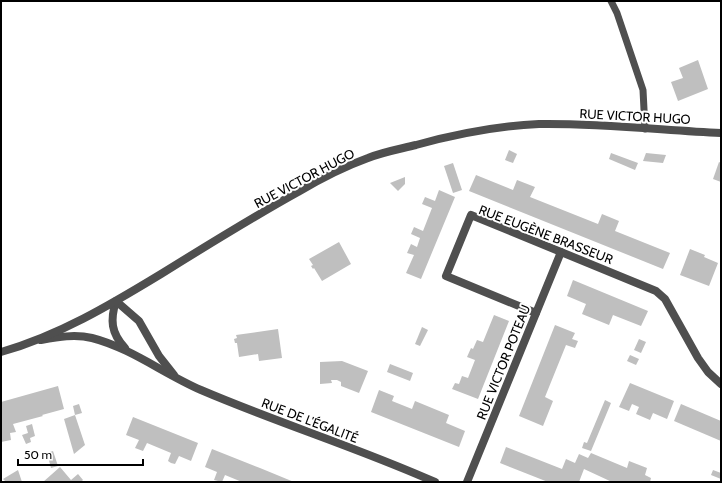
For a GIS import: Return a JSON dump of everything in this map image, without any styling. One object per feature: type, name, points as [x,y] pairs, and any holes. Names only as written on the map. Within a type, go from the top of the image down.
[{"type":"street","name":"RUE VICTOR HUGO","points":[[1,352],[38,340],[116,301],[212,242],[296,193],[340,170],[368,158],[447,137],[520,125],[570,124],[721,133]]},
{"type":"street","name":"RUE EUGÈNE BRASSEUR","points":[[536,313],[446,276],[471,215],[652,289],[661,295],[665,299],[698,358],[708,372],[721,384]]},
{"type":"street","name":"RUE VICTOR POTEAU","points":[[467,482],[561,252]]},
{"type":"street","name":"RUE DE L'ÉGALITÉ","points":[[128,351],[118,339],[113,328],[112,316],[116,301],[139,321],[159,356],[177,378]]},
{"type":"street","name":"RUE DE L'ÉGALITÉ","points":[[38,340],[64,336],[81,336],[105,342],[128,351],[202,390],[431,481]]},
{"type":"lane","points":[[611,1],[617,13],[643,90],[645,129]]},
{"type":"building","points":[[698,60],[708,89],[678,101],[671,82],[683,78],[679,68]]},
{"type":"building","points":[[509,150],[517,154],[513,163],[505,160]]},
{"type":"building","points":[[611,153],[638,163],[635,170],[609,159]]},
{"type":"building","points":[[646,153],[666,155],[663,163],[643,161]]},
{"type":"building","points":[[719,162],[721,163],[721,182],[713,179]]},
{"type":"building","points":[[453,163],[462,190],[453,193],[444,166]]},
{"type":"building","points":[[476,175],[513,190],[517,180],[535,187],[530,197],[598,224],[602,214],[619,221],[615,231],[670,253],[663,269],[469,191]]},
{"type":"building","points":[[405,177],[405,184],[398,191],[390,183]]},
{"type":"building","points":[[439,190],[455,197],[421,279],[406,273],[414,255],[407,253],[411,244],[417,247],[420,238],[411,234],[414,227],[423,231],[432,208],[422,204],[425,197],[435,201]]},
{"type":"building","points":[[339,242],[351,264],[322,281],[314,268],[313,269],[311,266],[313,265],[309,259]]},
{"type":"building","points":[[690,249],[705,255],[704,257],[718,263],[709,286],[680,275]]},
{"type":"building","points":[[573,280],[648,311],[641,326],[613,315],[609,325],[582,314],[586,304],[567,296]]},
{"type":"building","points":[[494,315],[509,321],[478,399],[452,389],[455,383],[459,384],[462,376],[468,378],[475,360],[467,357],[477,340],[483,342]]},
{"type":"building","points":[[555,325],[575,333],[572,339],[578,341],[575,348],[566,345],[545,397],[553,401],[543,426],[519,416]]},
{"type":"building","points":[[422,327],[428,330],[420,346],[415,344]]},
{"type":"building","points":[[278,329],[282,358],[259,361],[258,354],[239,357],[237,343],[235,343],[234,339],[237,338],[236,335]]},
{"type":"building","points":[[639,339],[646,342],[641,353],[634,350]]},
{"type":"building","points":[[630,355],[639,359],[636,365],[627,361]]},
{"type":"building","points":[[342,361],[368,371],[359,393],[341,386],[341,382],[337,380],[331,380],[332,383],[320,384],[320,362]]},
{"type":"building","points":[[390,364],[413,373],[410,381],[387,372]]},
{"type":"building","points":[[630,383],[674,401],[667,419],[653,413],[650,420],[636,414],[639,407],[632,404],[629,411],[619,407]]},
{"type":"building","points":[[58,386],[64,409],[13,424],[16,432],[10,433],[11,440],[1,442],[1,402]]},
{"type":"building","points":[[379,390],[394,396],[392,401],[412,409],[415,401],[449,415],[446,423],[465,431],[459,447],[371,412]]},
{"type":"building","points":[[605,400],[611,403],[591,451],[582,448],[584,442],[587,443]]},
{"type":"building","points":[[79,404],[82,413],[75,415],[73,406]]},
{"type":"building","points":[[681,404],[721,421],[721,441],[674,421]]},
{"type":"building","points":[[75,415],[85,445],[74,454],[64,419]]},
{"type":"building","points":[[133,417],[198,443],[191,461],[179,456],[175,464],[171,463],[168,461],[171,453],[147,443],[143,451],[135,448],[139,440],[126,435]]},
{"type":"building","points":[[32,424],[35,436],[30,438],[31,442],[26,444],[22,435],[28,433],[26,426]]},
{"type":"building","points":[[506,447],[562,469],[566,459],[575,463],[579,454],[588,458],[591,453],[627,468],[629,461],[647,468],[645,475],[651,478],[650,482],[612,482],[584,469],[579,482],[548,482],[500,463]]},
{"type":"building","points":[[212,449],[294,482],[242,482],[225,475],[222,482],[214,480],[217,472],[205,467]]},
{"type":"building","points":[[53,451],[58,466],[51,468],[47,453]]},
{"type":"building","points":[[60,467],[71,480],[78,474],[83,480],[81,482],[43,482]]},
{"type":"building","points":[[18,470],[22,482],[6,482],[3,479]]},
{"type":"building","points":[[713,470],[721,473],[721,479],[711,475]]}]
